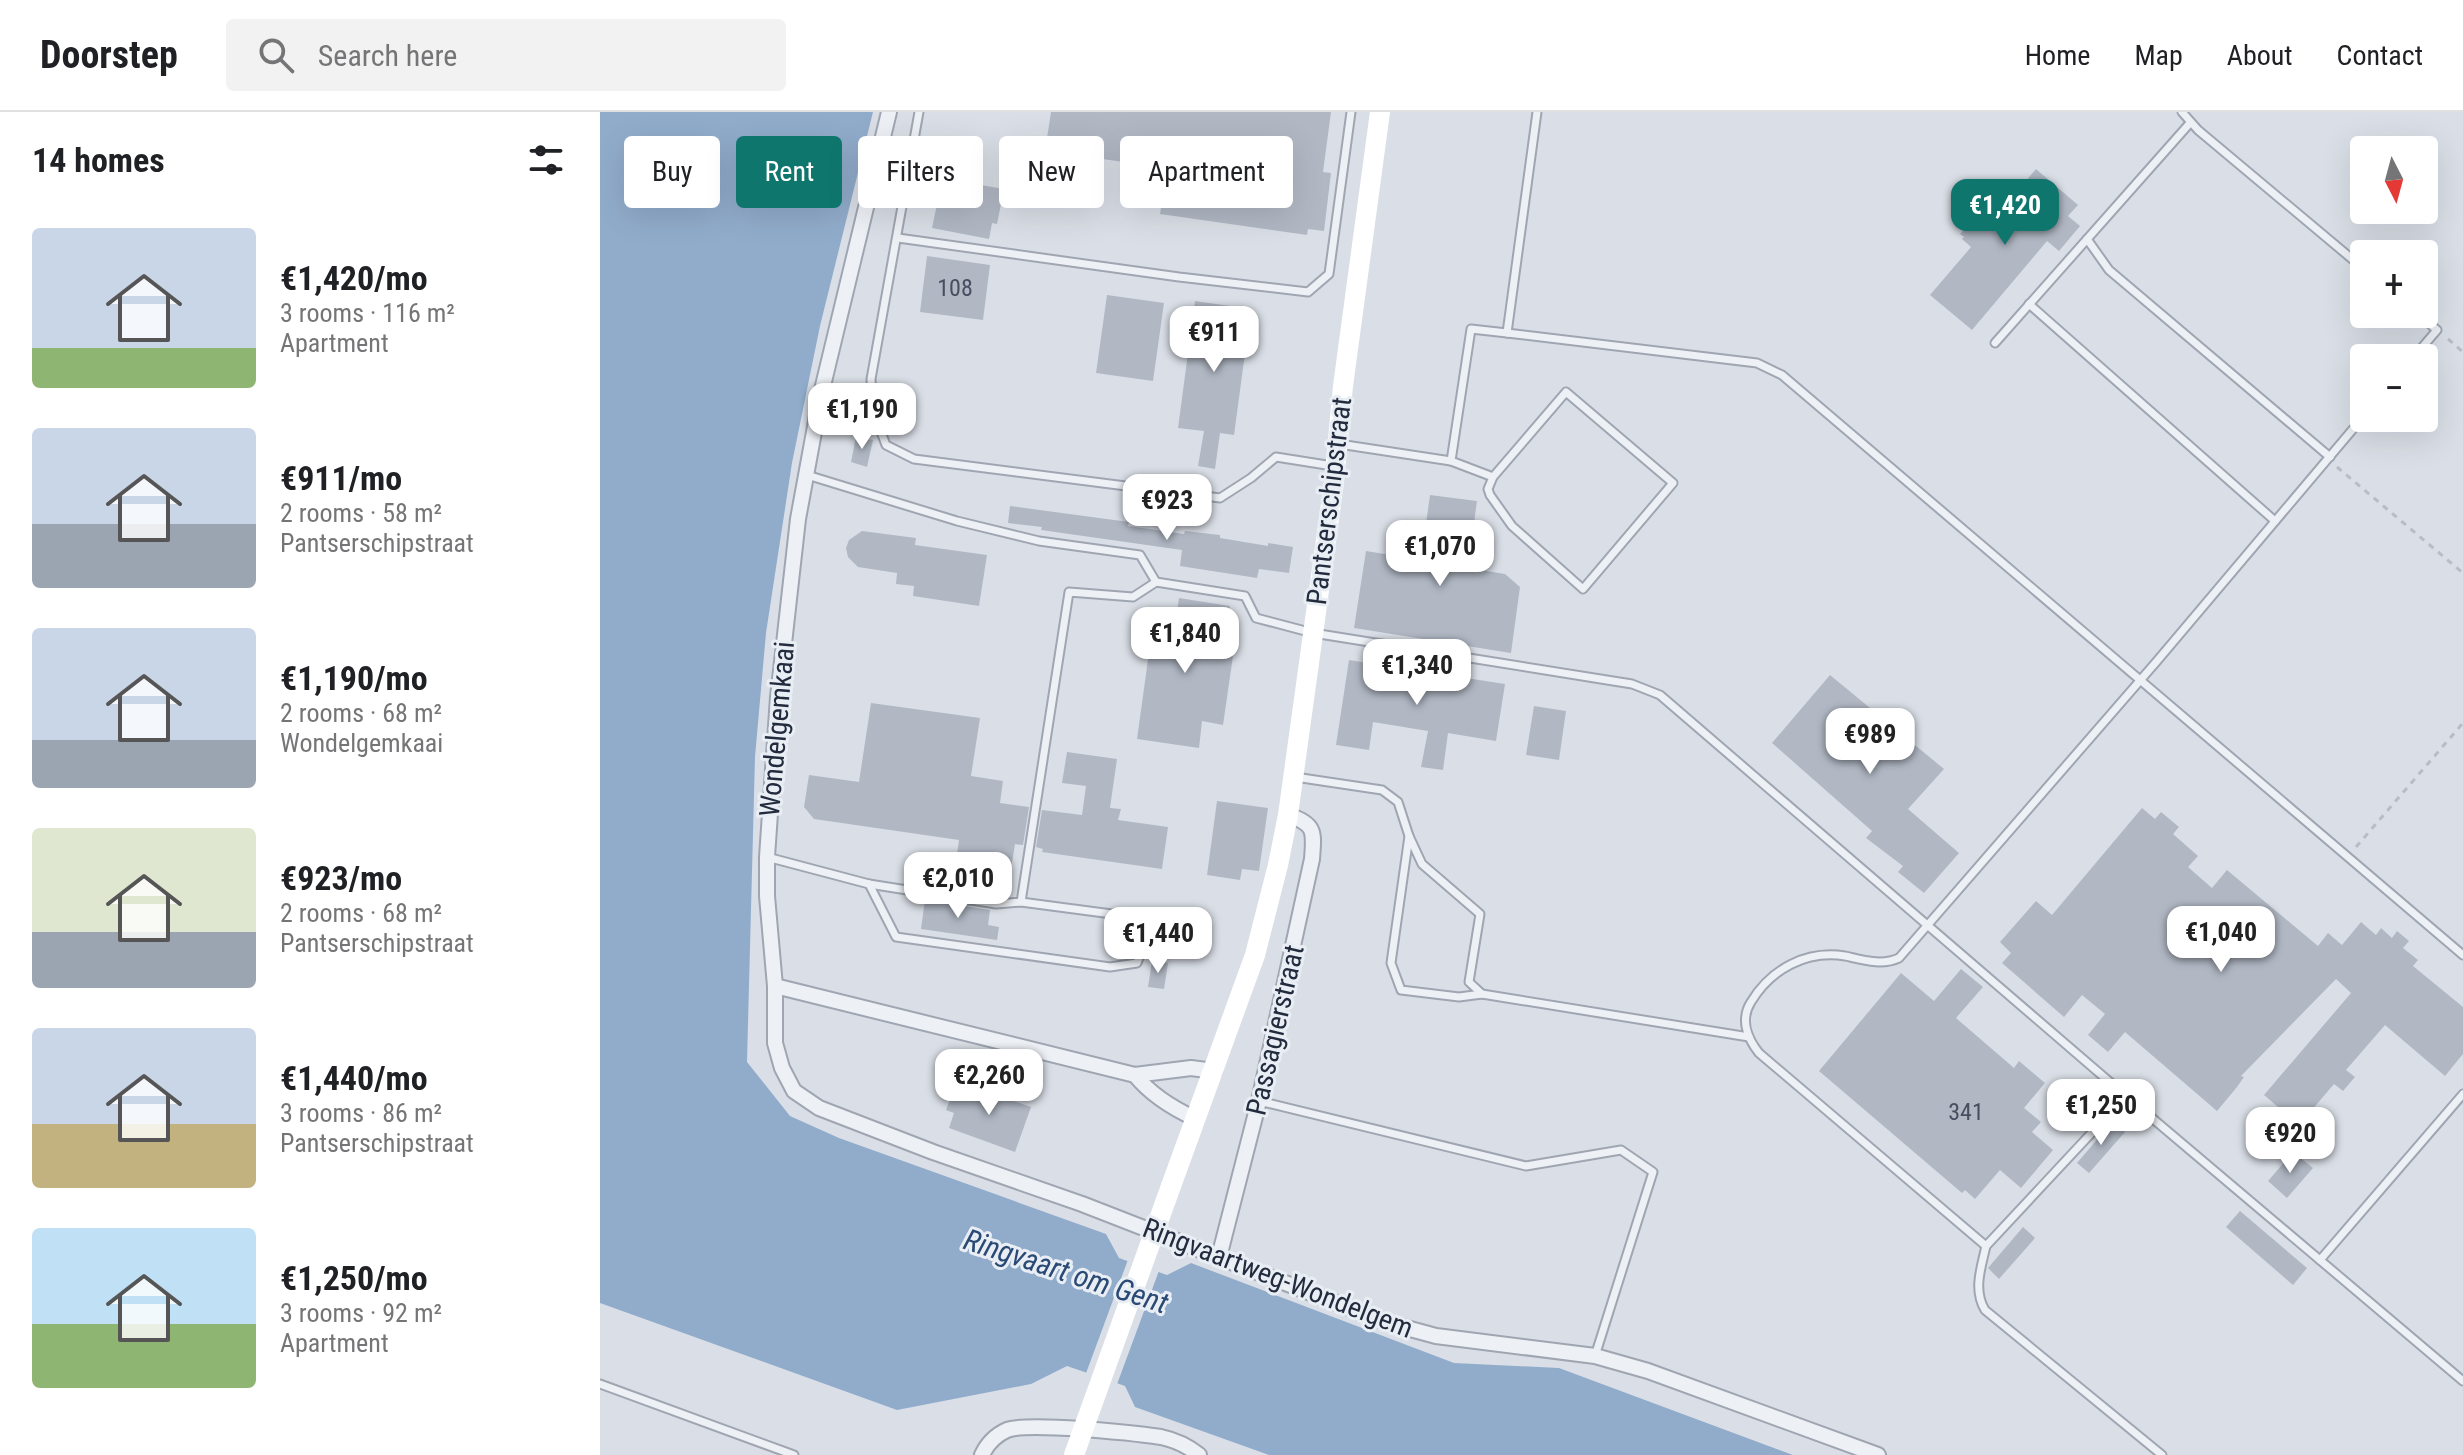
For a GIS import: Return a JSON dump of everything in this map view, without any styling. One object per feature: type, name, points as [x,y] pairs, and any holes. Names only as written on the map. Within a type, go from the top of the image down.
[{"type":"main road","name":"Pantserschipstraat","points":[[1214,1071],[1255,955],[1288,815],[1380,112]]},
{"type":"main road","points":[[1074,1455],[1214,1071]]},
{"type":"street","name":"Wondelgemkaai","points":[[775,986],[767,896],[767,857],[778,697],[798,519],[821,394],[889,112]]},
{"type":"street","name":"Passagierstraat","points":[[1219,1257],[1241,1179],[1312,859],[1311,827],[1305,820],[1288,815]]},
{"type":"street","points":[[775,986],[1135,1075],[1191,1068],[1214,1071]]},
{"type":"street","name":"Ringvaartweg-Wondelgem","points":[[775,986],[775,1043],[782,1068],[794,1091],[819,1108],[1082,1204],[1388,1323],[1436,1336],[1595,1356],[1648,1371],[1878,1455]]},
{"type":"street","points":[[1135,1075],[1148,1091],[1179,1112],[1196,1119]]},
{"type":"street","points":[[982,1455],[996,1436],[1009,1429],[1032,1426],[1163,1437],[1187,1445],[1199,1455]]},
{"type":"lane","points":[[919,112],[871,379],[873,411],[886,445],[914,459],[1220,498],[1276,457],[1336,466]]},
{"type":"lane","points":[[898,238],[1308,292],[1329,274],[1351,112]]},
{"type":"lane","points":[[1507,333],[1537,112]]},
{"type":"lane","points":[[2182,112],[2190,123],[2350,257]]},
{"type":"lane","points":[[1995,343],[2190,123]]},
{"type":"lane","points":[[2087,239],[2109,270],[2328,458]]},
{"type":"lane","points":[[2029,304],[2275,521]]},
{"type":"lane","points":[[2425,344],[2437,330],[2435,328]]},
{"type":"lane","points":[[1451,461],[1471,329],[1757,363],[1769,367],[1794,385],[2463,955]]},
{"type":"lane","points":[[1566,392],[1673,483],[1583,589],[1512,526],[1490,495],[1488,489],[1493,477],[1566,392]]},
{"type":"lane","points":[[1986,1246],[1759,1053],[1749,1037],[1746,1010],[1780,970],[1803,958],[1825,955],[1891,962],[1899,958],[2141,680],[2350,432]]},
{"type":"lane","points":[[1338,444],[1451,461],[1493,477]]},
{"type":"lane","points":[[807,475],[957,521],[1039,541],[1140,555],[1156,582]]},
{"type":"lane","points":[[1021,902],[1069,592],[1133,597],[1156,582],[1245,596],[1256,618],[1313,633],[1648,689],[1660,695],[2463,1381]]},
{"type":"lane","points":[[1293,776],[1382,790],[1398,802],[1422,864],[1480,914],[1469,982],[1482,994]]},
{"type":"lane","points":[[1409,836],[1391,963],[1401,990],[1459,997],[1482,994],[1749,1037]]},
{"type":"lane","points":[[767,857],[869,884],[996,904],[1021,902],[1127,916],[1145,942],[1137,963],[1110,967],[896,937],[869,884]]},
{"type":"lane","points":[[2320,1260],[2463,1094]]},
{"type":"lane","points":[[2126,1096],[1986,1246],[1979,1279],[1980,1302],[1985,1310],[2162,1455]]},
{"type":"lane","points":[[1259,1101],[1526,1166],[1621,1150],[1653,1172],[1595,1356]]},
{"type":"lane","points":[[600,1384],[794,1455]]},
{"type":"path","points":[[2437,330],[2463,352]]},
{"type":"path","points":[[2328,458],[2463,573]]},
{"type":"path","points":[[2348,857],[2463,723]]},
{"type":"water","name":"Ringvaart om Gent","points":[[600,112],[873,112],[867,136],[858,136],[858,173],[820,326],[792,463],[766,633],[755,757],[747,1062],[790,1116],[839,1138],[1106,1234],[1119,1258],[1167,1275],[1191,1263],[1454,1363],[1559,1368],[1793,1455],[1269,1455],[1135,1407],[1125,1386],[1067,1366],[1031,1384],[897,1410],[600,1303]]},
{"type":"pier","points":[[1129,1257],[1160,1268],[1116,1387],[1085,1376]]},
{"type":"building","points":[[1051,112],[1331,112],[1323,172],[1331,173],[1324,231],[1308,229],[1307,235],[1160,214],[1161,208],[1293,208],[1293,136],[1120,136],[1120,161],[1104,159],[1104,136],[1047,136]]},
{"type":"building","points":[[2036,169],[2078,205],[2068,216],[2080,226],[2059,251],[2047,241],[1972,330],[1930,295],[1971,247],[1960,234],[1985,205],[1997,215]]},
{"type":"building","points":[[983,185],[999,188],[1000,208],[997,224],[992,223],[989,239],[932,228],[936,208],[983,208]]},
{"type":"building","points":[[927,256],[990,265],[983,320],[920,312]]},
{"type":"building","points":[[1107,295],[1164,303],[1153,381],[1096,373]]},
{"type":"building","points":[[1195,301],[1251,309],[1234,435],[1220,433],[1215,469],[1198,466],[1204,431],[1178,428]]},
{"type":"building","points":[[856,437],[873,440],[867,467],[851,462]]},
{"type":"building","points":[[1430,495],[1477,501],[1468,568],[1505,574],[1520,587],[1511,653],[1354,628],[1366,551],[1421,560]]},
{"type":"building","points":[[1010,506],[1129,522],[1128,526],[1184,534],[1185,531],[1220,535],[1220,538],[1268,546],[1268,543],[1293,547],[1289,573],[1259,569],[1257,578],[1180,566],[1182,550],[1008,523]]},
{"type":"building","points":[[862,531],[916,538],[915,545],[987,555],[979,606],[913,596],[914,586],[896,584],[897,573],[858,567],[848,557],[846,548],[849,540]]},
{"type":"building","points":[[1179,598],[1230,606],[1228,621],[1217,619],[1212,653],[1233,656],[1223,725],[1202,721],[1199,748],[1137,739],[1155,609],[1177,612]]},
{"type":"building","points":[[1349,660],[1505,684],[1496,741],[1448,733],[1443,770],[1421,767],[1428,731],[1373,722],[1369,750],[1336,745]]},
{"type":"building","points":[[1830,675],[1944,769],[1908,809],[1959,853],[1924,893],[1898,872],[1903,866],[1866,838],[1872,831],[1772,743]]},
{"type":"building","points":[[871,703],[980,718],[971,776],[1003,781],[1000,803],[1029,807],[1023,845],[1015,844],[1007,894],[992,892],[991,897],[952,890],[959,840],[814,819],[804,807],[809,775],[859,782]]},
{"type":"building","points":[[1534,706],[1566,711],[1559,760],[1526,755]]},
{"type":"building","points":[[1067,752],[1117,759],[1110,808],[1121,809],[1118,820],[1168,827],[1162,869],[1042,852],[1043,849],[1036,847],[1042,810],[1082,815],[1086,786],[1062,783]]},
{"type":"building","points":[[1217,801],[1268,808],[1259,871],[1242,869],[1240,880],[1207,875]]},
{"type":"building","points":[[2142,808],[2155,819],[2161,812],[2179,827],[2173,834],[2198,856],[2188,867],[2212,888],[2227,870],[2318,946],[2328,933],[2342,945],[2361,922],[2376,935],[2381,928],[2392,938],[2397,931],[2409,941],[2403,948],[2418,960],[2413,966],[2463,1007],[2463,1054],[2445,1076],[2385,1025],[2346,1070],[2355,1077],[2343,1091],[2334,1084],[2299,1125],[2264,1095],[2351,993],[2336,979],[2241,1076],[2244,1077],[2217,1111],[2125,1032],[2108,1052],[2088,1035],[2105,1014],[2082,995],[2064,1017],[2002,963],[2011,953],[2000,942],[2036,901],[2052,915]]},
{"type":"building","points":[[925,900],[990,910],[988,925],[999,927],[997,940],[921,929]]},
{"type":"building","points":[[1152,961],[1168,963],[1164,989],[1148,987]]},
{"type":"building","points":[[1961,969],[1983,987],[1956,1018],[2014,1068],[2019,1061],[2045,1083],[2024,1108],[2041,1122],[2032,1132],[2053,1150],[2021,1188],[2000,1170],[1975,1199],[1965,1190],[1962,1193],[1819,1071],[1901,973],[1934,1001]]},
{"type":"building","points":[[965,1084],[1031,1107],[1015,1152],[949,1128],[954,1113],[946,1110],[951,1097],[959,1100]]},
{"type":"building","points":[[2113,1121],[2125,1132],[2089,1173],[2077,1163]]},
{"type":"building","points":[[2293,1152],[2313,1168],[2287,1198],[2268,1181]]},
{"type":"building","points":[[2240,1211],[2307,1268],[2293,1285],[2226,1227]]},
{"type":"building","points":[[2023,1227],[2035,1238],[1999,1279],[1988,1268]]}]
